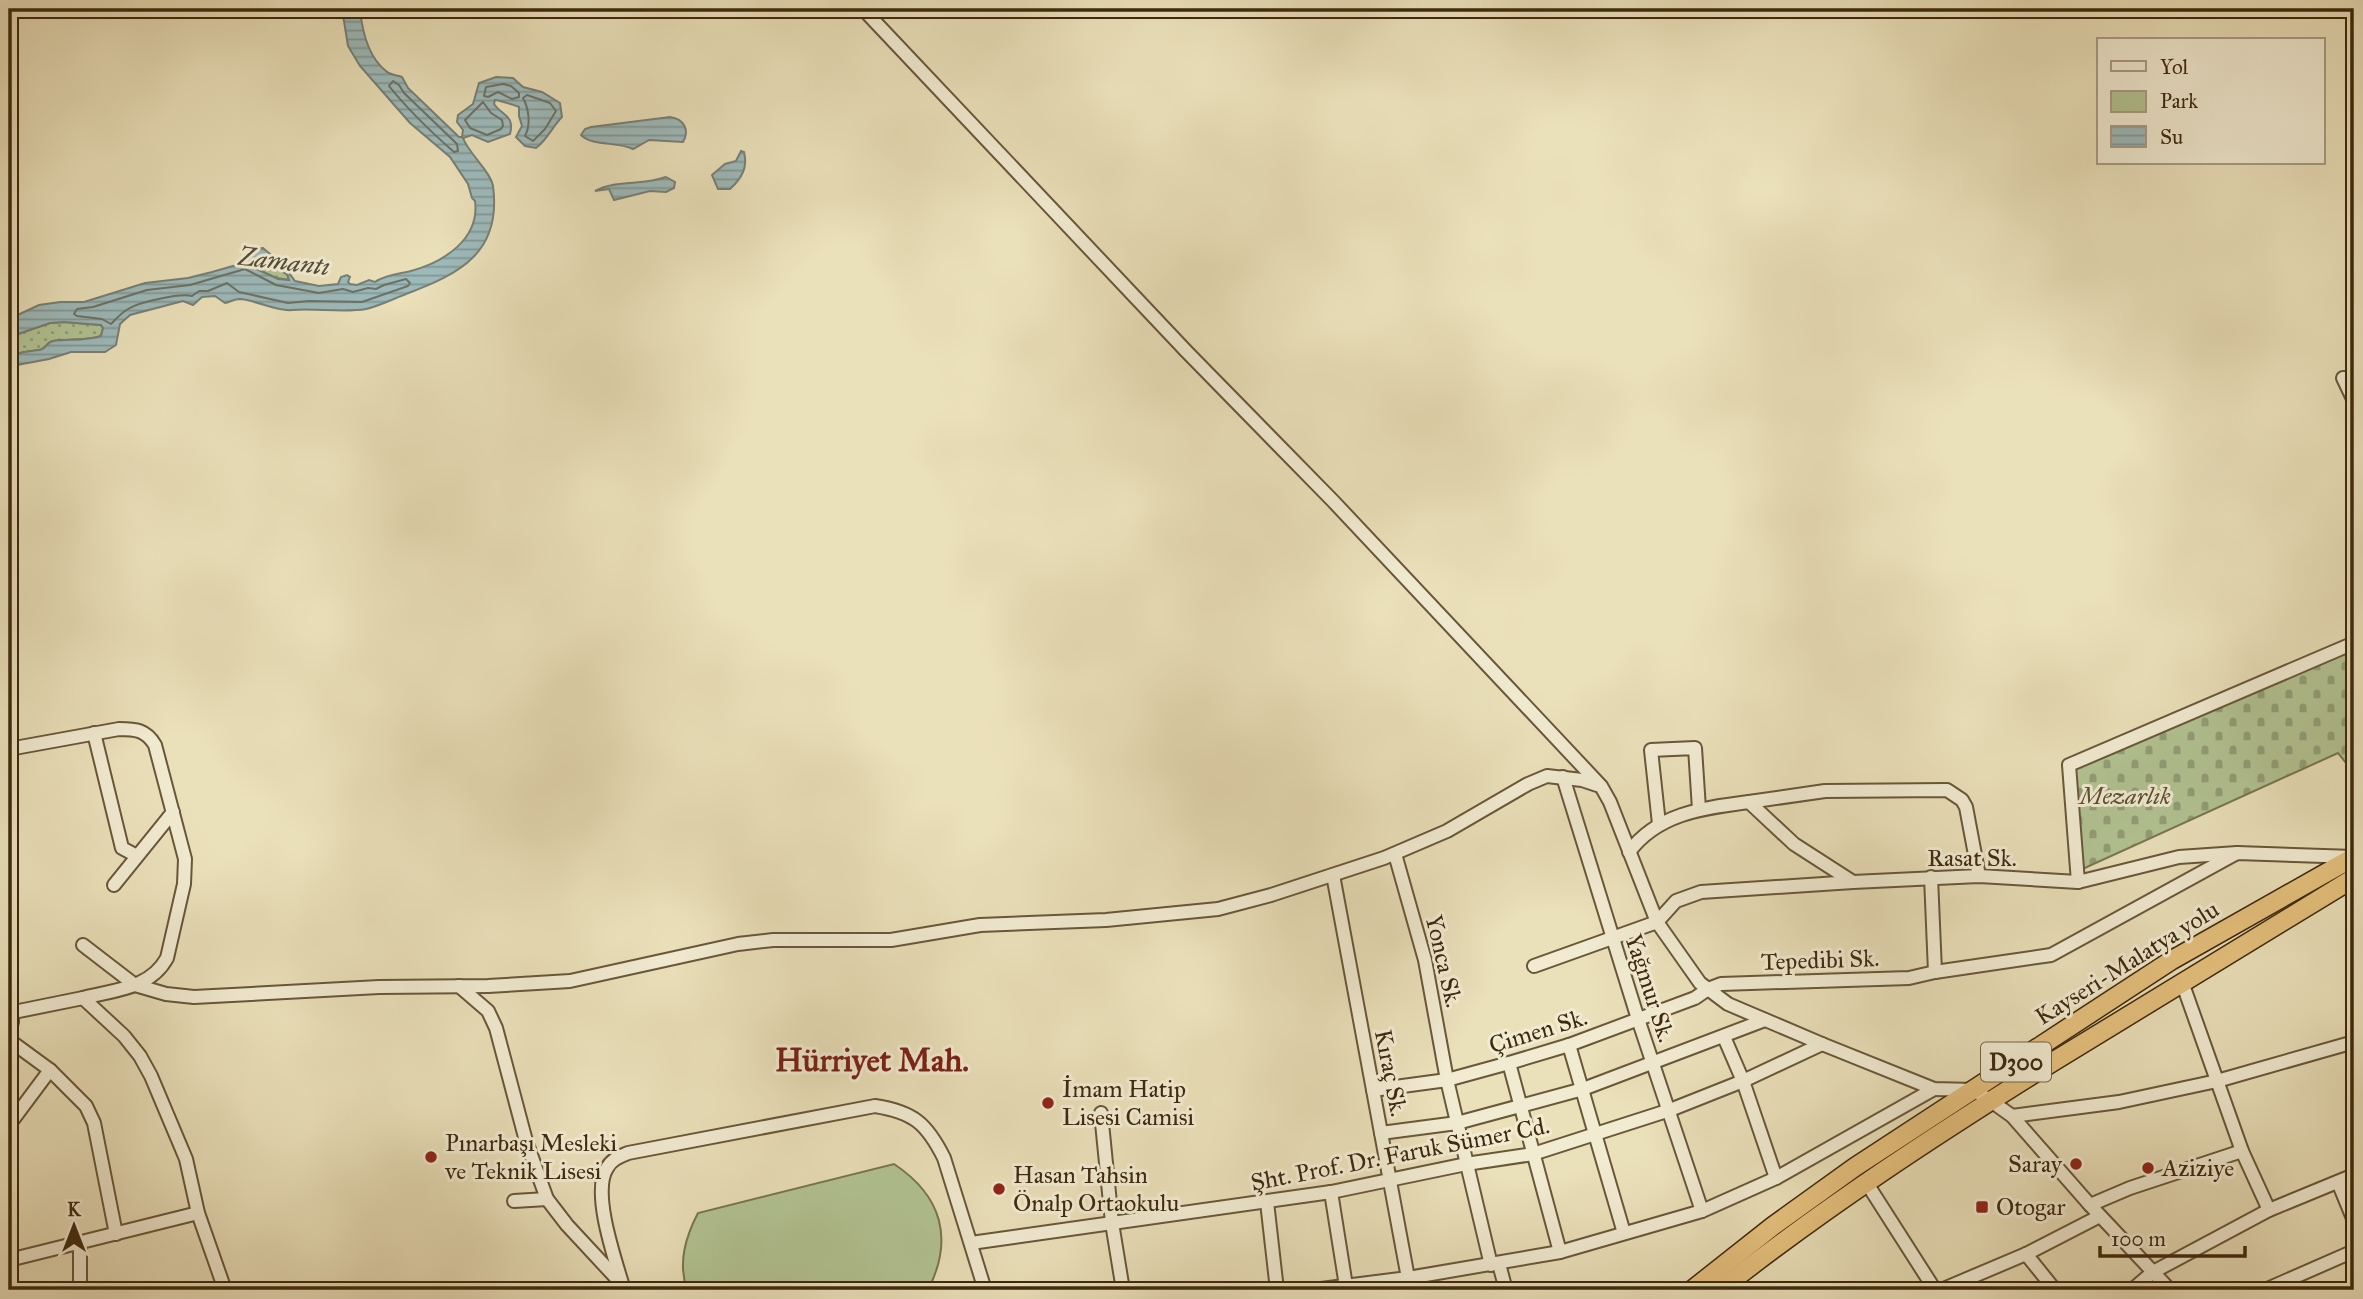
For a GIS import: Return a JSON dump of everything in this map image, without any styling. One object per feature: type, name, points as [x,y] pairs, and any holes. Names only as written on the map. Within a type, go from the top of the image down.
[{"type":"highway","name":"Kayseri-Malatya yolu","points":[[1692,1290],[1773,1226],[1855,1167],[2172,960],[2354,857]]},
{"type":"highway","name":"Kayseri-Malatya yolu","points":[[1720,1290],[1780,1242],[1866,1182],[2182,982],[2354,878]]},
{"type":"street","points":[[863,9],[1601,786],[1657,922],[1700,983],[1728,1004],[1822,1044],[1934,1089],[1974,1090],[1991,1101],[2012,1115],[2169,1290]]},
{"type":"street","points":[[2354,379],[2343,378],[2354,401]]},
{"type":"street","points":[[2078,882],[2069,765],[2354,643]]},
{"type":"street","points":[[9,749],[94,733],[133,729],[145,733],[155,745],[185,859],[184,884],[167,958],[155,975],[135,985],[10,1013],[12,1022],[9,1029]]},
{"type":"street","points":[[94,733],[122,848],[137,856]]},
{"type":"street","points":[[1659,824],[1651,751],[1695,748],[1699,808]]},
{"type":"street","points":[[83,945],[135,985],[166,994],[194,997],[379,987],[570,981],[738,944],[773,940],[891,940],[980,925],[1173,915],[1218,909],[1395,854],[1458,825],[1528,783],[1547,776],[1601,786]]},
{"type":"street","name":"Yağmur Sk.","points":[[1563,777],[1612,939],[1702,1211]]},
{"type":"street","points":[[1629,852],[1639,839],[1659,824],[1699,808],[1825,791],[1947,790],[1962,800],[1966,807],[1979,876]]},
{"type":"street","points":[[1749,802],[1794,844],[1853,882]]},
{"type":"street","points":[[114,885],[173,812]]},
{"type":"street","name":"Rasat Sk.","points":[[1657,922],[1676,901],[1701,892],[1931,877],[1979,876],[2078,882],[2179,857],[2237,853],[2354,857]]},
{"type":"street","name":"Tepedibi Sk.","points":[[1708,989],[1721,984],[1909,978],[2050,955],[2237,853]]},
{"type":"street","name":"Yonca Sk.","points":[[1395,854],[1425,960],[1466,1164],[1495,1264],[1506,1290]]},
{"type":"street","name":"Kıraç Sk.","points":[[1333,875],[1408,1278]]},
{"type":"street","points":[[1931,877],[1935,972]]},
{"type":"street","points":[[1534,966],[1657,922]]},
{"type":"street","points":[[2182,982],[2242,1151],[2269,1210]]},
{"type":"street","points":[[458,986],[488,1011],[496,1028],[526,1141],[547,1199],[623,1287]]},
{"type":"street","name":"Çimen Sk.","points":[[1373,1090],[1447,1080],[1569,1045],[1695,998],[1708,989]]},
{"type":"street","points":[[83,998],[124,1036],[146,1066],[186,1159],[198,1213],[225,1290]]},
{"type":"street","points":[[1381,1133],[1457,1123],[1583,1089],[1765,1020]]},
{"type":"street","points":[[1724,1037],[1744,1081],[1776,1178]]},
{"type":"street","points":[[9,1040],[50,1070],[86,1106],[94,1123],[116,1234]]},
{"type":"street","points":[[2012,1115],[2119,1102],[2217,1081],[2354,1042]]},
{"type":"street","name":"Şht. Prof. Dr. Faruk Sümer Cd.","points":[[971,1243],[1331,1192],[1390,1182],[1466,1164],[1533,1154],[1670,1110],[1744,1081],[1822,1044]]},
{"type":"street","points":[[1569,1045],[1625,1233]]},
{"type":"street","points":[[1509,1063],[1560,1252]]},
{"type":"street","points":[[9,1125],[50,1070]]},
{"type":"street","points":[[1313,1290],[1408,1278],[1560,1252],[1702,1211],[1776,1178],[1934,1089]]},
{"type":"street","points":[[623,1287],[601,1194],[605,1170],[614,1160],[628,1153],[876,1106],[904,1112],[926,1127],[944,1158],[985,1290]]},
{"type":"street","points":[[1101,1113],[1112,1223],[1123,1290]]},
{"type":"street","points":[[2090,1205],[2130,1188],[2242,1151]]},
{"type":"street","points":[[2132,1290],[2153,1272],[2269,1210],[2354,1175]]},
{"type":"street","points":[[1866,1182],[1935,1290]]},
{"type":"street","points":[[2338,1182],[2354,1221]]},
{"type":"street","points":[[1331,1192],[1346,1286]]},
{"type":"street","points":[[514,1201],[547,1199]]},
{"type":"street","points":[[1267,1202],[1277,1290]]},
{"type":"street","points":[[9,1260],[198,1213]]},
{"type":"street","points":[[1941,1290],[2025,1254],[2100,1216]]},
{"type":"street","points":[[80,1243],[80,1290]]},
{"type":"street","points":[[2265,1290],[2354,1251]]},
{"type":"street","points":[[2025,1254],[2055,1290]]},
{"type":"green space","points":[[262,261],[287,274],[289,280],[276,278],[255,268],[256,262]]},
{"type":"green space","points":[[50,323],[101,325],[101,336],[53,341],[40,350],[9,358],[9,337]]},
{"type":"green space","name":"Mezarlık","points":[[2354,643],[2354,773],[2338,753],[2076,872],[2069,765]]},
{"type":"green space","points":[[894,1164],[923,1190],[933,1204],[939,1220],[940,1253],[928,1290],[687,1290],[683,1270],[684,1251],[698,1213]]},
{"type":"water","points":[[342,9],[360,9],[367,43],[380,65],[389,73],[402,77],[408,88],[459,137],[462,137],[463,130],[457,122],[458,115],[473,104],[479,83],[496,77],[513,78],[523,87],[542,92],[560,103],[562,117],[536,148],[525,146],[516,137],[522,126],[519,107],[495,100],[494,104],[511,123],[510,134],[488,142],[472,135],[463,138],[493,186],[491,228],[484,244],[473,257],[444,278],[366,309],[286,310],[240,299],[225,303],[215,296],[202,297],[193,305],[183,301],[130,315],[120,324],[116,345],[105,352],[71,352],[17,365],[9,370],[9,358],[23,352],[42,349],[59,340],[101,336],[101,325],[64,322],[50,323],[9,337],[9,319],[39,305],[84,302],[145,283],[212,272],[240,264],[252,249],[263,248],[284,266],[295,281],[319,286],[338,284],[341,277],[347,275],[350,277],[350,284],[357,285],[369,280],[375,282],[436,262],[457,247],[472,227],[475,215],[475,201],[468,184],[450,157],[410,123],[360,66],[348,46]],"holes":[[[257,261],[287,274],[289,280],[278,279],[256,269]]]},
{"type":"water","points":[[670,117],[679,120],[686,129],[683,142],[649,140],[633,149],[592,141],[581,135],[585,129],[591,127]]},
{"type":"water","points":[[741,151],[744,152],[745,163],[738,181],[730,189],[718,189],[712,175],[725,164],[736,161]]},
{"type":"water","points":[[666,177],[675,182],[674,188],[666,192],[650,191],[614,200],[609,189],[595,191],[612,185]]},
{"type":"place","name":"İmam Hatip Lisesi Camisi","points":[[1048,1103]]},
{"type":"place","name":"Pınarbaşı Mesleki ve Teknik Lisesi","points":[[431,1157]]},
{"type":"place","name":"Saray","points":[[2076,1164]]},
{"type":"place","name":"Aziziye","points":[[2148,1168]]},
{"type":"place","name":"Hasan Tahsin Önalp Ortaokulu","points":[[999,1189]]},
{"type":"place","name":"Otogar","points":[[1982,1207]]},
{"type":"district","name":"Hürriyet Mah.","points":[[872,1060]]},
{"type":"water label","name":"Zamantı","points":[[284,261]]}]
